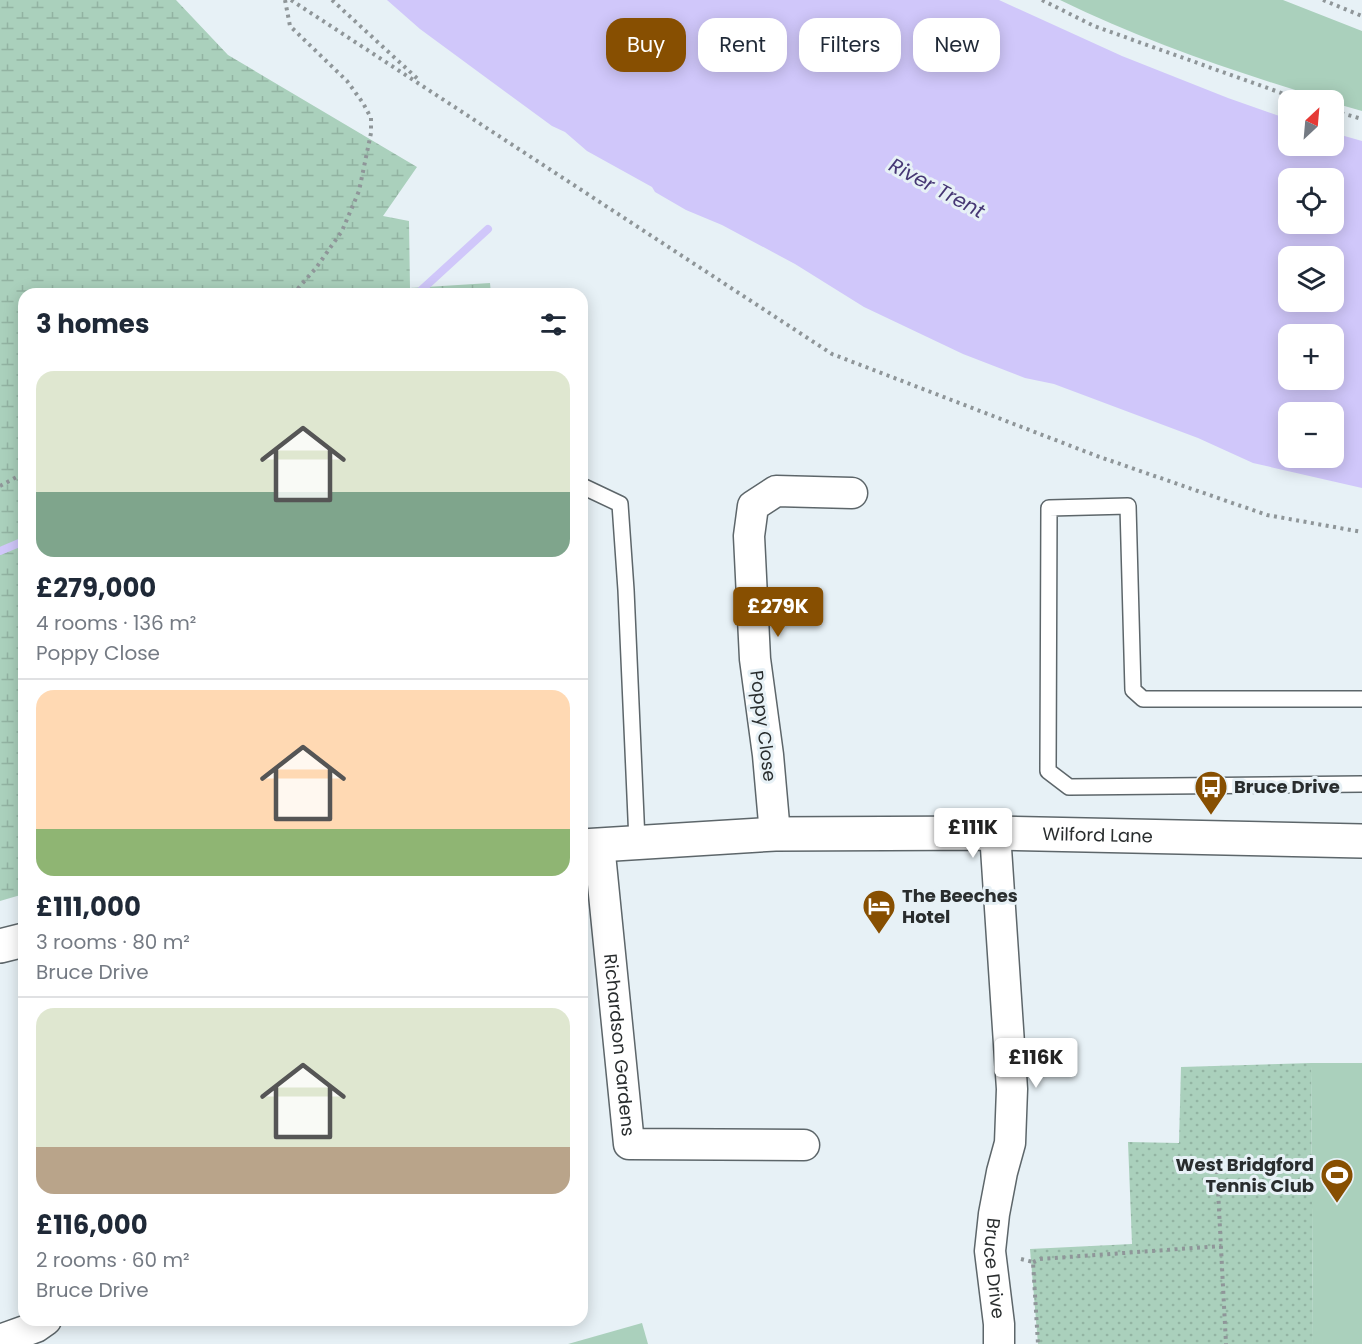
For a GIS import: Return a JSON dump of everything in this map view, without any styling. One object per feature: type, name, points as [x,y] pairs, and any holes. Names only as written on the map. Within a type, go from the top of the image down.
[{"type":"main road","name":"Wilford Lane","points":[[590,845],[775,834],[995,834],[1362,841]]},
{"type":"main road","points":[[0,946],[18,942]]},
{"type":"street","name":"Poppy Close","points":[[775,834],[768,755],[755,659],[749,536],[753,506],[776,491],[852,493]]},
{"type":"street","name":"Bruce Drive","points":[[995,834],[1012,1089],[1011,1143],[1002,1172],[990,1251],[999,1324],[999,1344]]},
{"type":"street","name":"Richardson Gardens","points":[[590,845],[629,1144],[804,1145]]},
{"type":"street","points":[[0,1340],[37,1326]]},
{"type":"lane","points":[[588,489],[620,504],[638,841]]},
{"type":"lane","points":[[1362,699],[1143,699],[1132,690],[1128,506],[1049,508],[1048,771],[1069,787],[1362,784]]},
{"type":"path","points":[[285,0],[290,26],[347,81],[371,118],[371,133],[358,191],[342,231],[316,268],[298,288]]},
{"type":"path","points":[[291,0],[429,88],[832,354],[1097,456],[1267,515],[1362,532]]},
{"type":"path","points":[[332,0],[429,88]]},
{"type":"path","points":[[1042,0],[1094,26],[1278,92]]},
{"type":"path","points":[[1323,0],[1362,16]]},
{"type":"path","points":[[1344,114],[1362,119]]},
{"type":"path","points":[[0,486],[18,476]]},
{"type":"path","points":[[1217,1171],[1226,1344]]},
{"type":"path","points":[[990,1251],[1033,1262],[1040,1259],[1221,1246]]},
{"type":"path","points":[[1033,1262],[1038,1344]]},
{"type":"green space","points":[[0,0],[176,0],[228,55],[417,167],[383,216],[409,221],[410,288],[18,288],[18,896],[0,901]]},
{"type":"green space","points":[[1060,0],[1283,0],[1362,31],[1362,111],[1344,106],[1344,90],[1296,90],[1192,55]]},
{"type":"green space","points":[[490,283],[490,288],[410,288]]},
{"type":"green space","name":"West Bridgford Tennis Club","points":[[1311,1063],[1362,1063],[1362,1344],[1313,1344]]},
{"type":"green space","points":[[1311,1063],[1313,1344],[1038,1344],[1030,1249],[1132,1244],[1128,1142],[1179,1143],[1181,1067]]},
{"type":"green space","points":[[642,1323],[648,1344],[568,1344]]},
{"type":"water","name":"River Trent","points":[[387,0],[999,0],[1122,56],[1278,116],[1278,156],[1344,156],[1344,136],[1362,141],[1362,488],[1253,463],[1198,438],[1054,384],[1025,378],[963,354],[864,307],[795,264],[722,225],[686,210],[655,192],[652,187],[587,151],[565,132],[552,126],[420,29]]},
{"type":"waterway","points":[[424,288],[488,229]]},
{"type":"waterway","points":[[0,551],[18,544]]},
{"type":"place","name":"Bruce Drive","points":[[1211,816]]},
{"type":"place","name":"The Beeches Hotel","points":[[879,935]]},
{"type":"place","name":"West Bridgford Tennis Club","points":[[1337,1204]]}]
